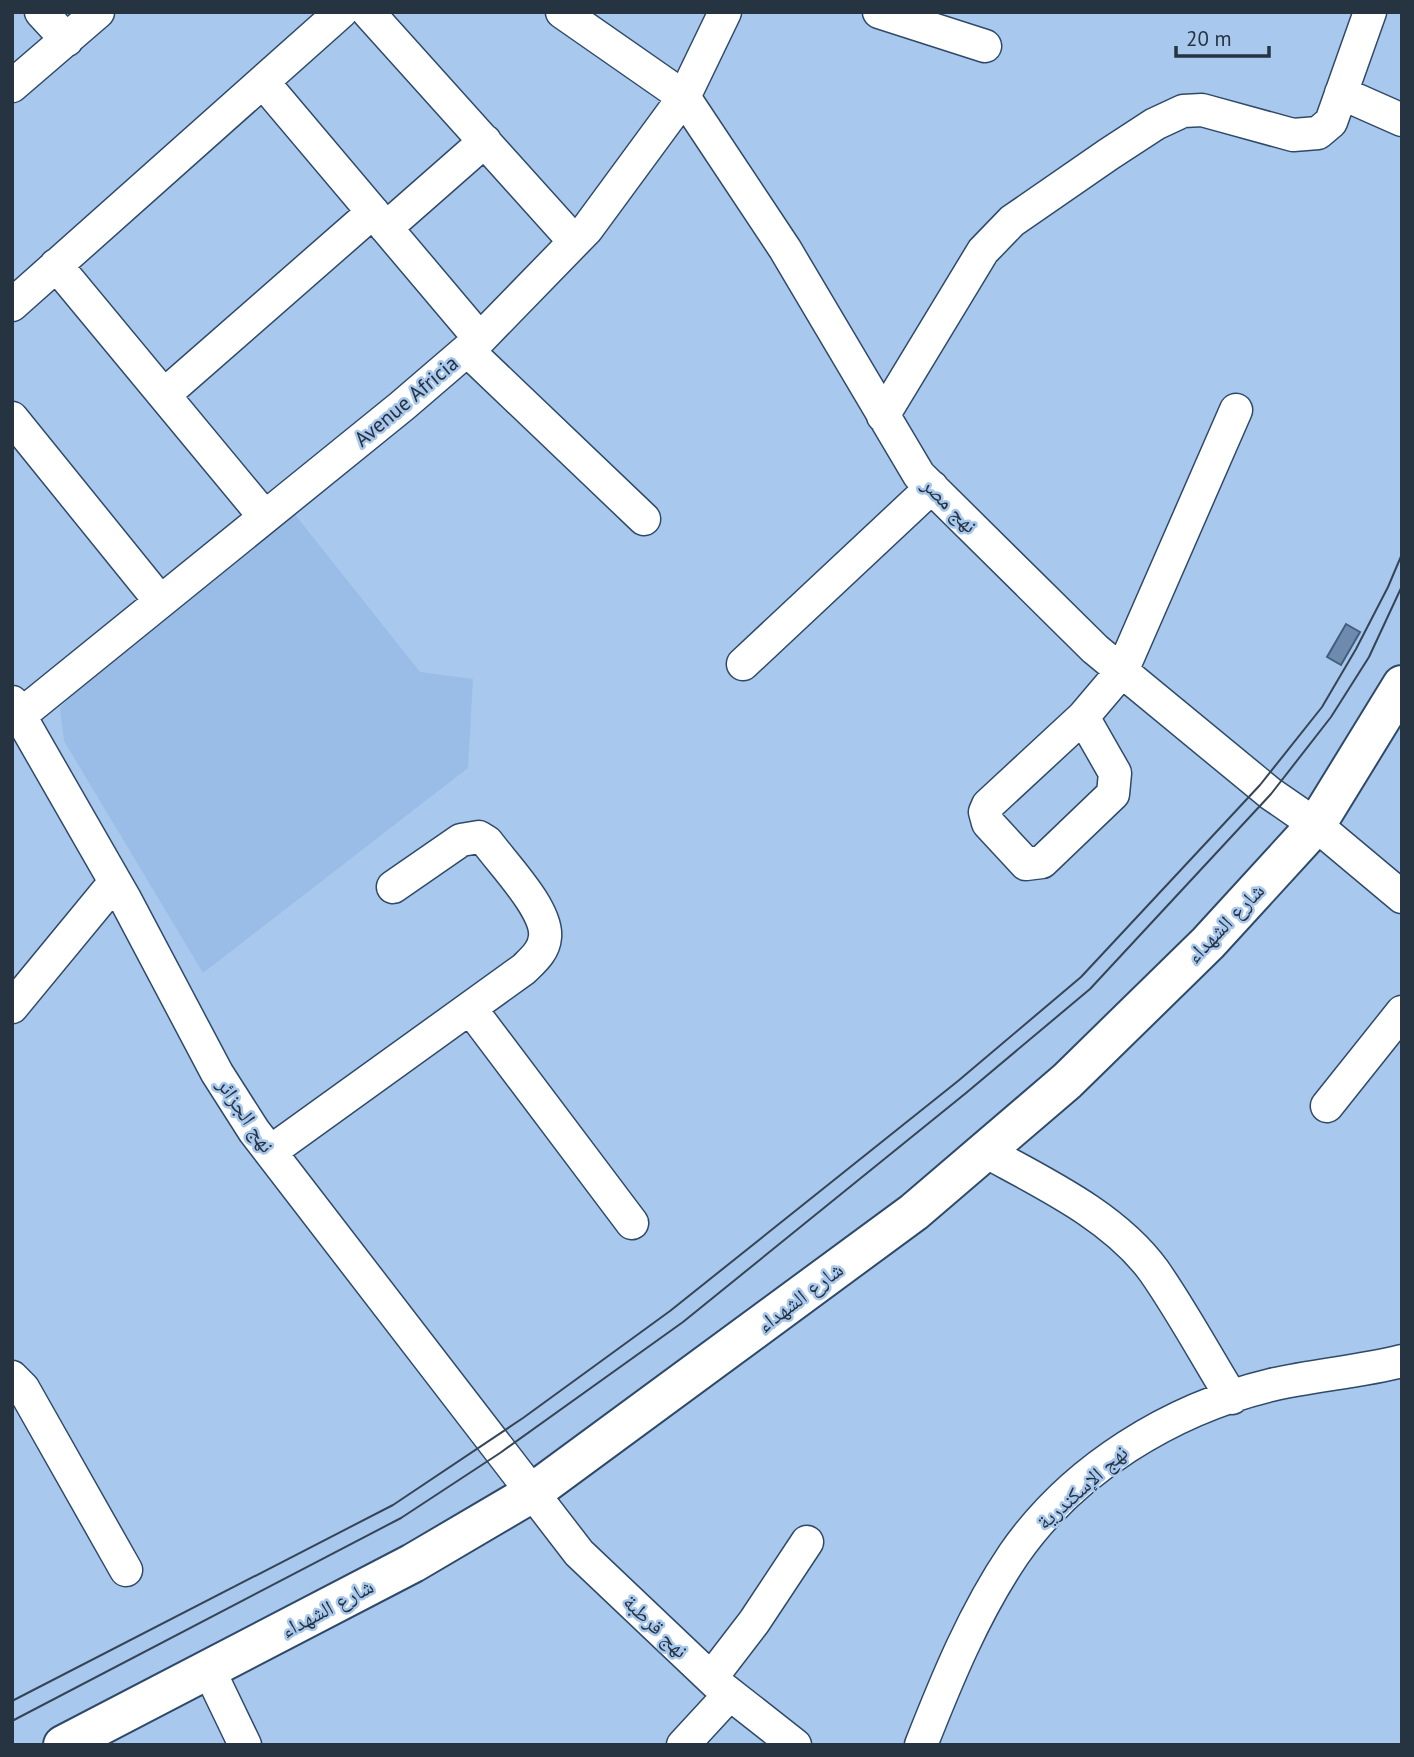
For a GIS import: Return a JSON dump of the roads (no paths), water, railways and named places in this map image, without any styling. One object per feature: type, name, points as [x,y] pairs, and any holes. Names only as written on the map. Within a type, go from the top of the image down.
[{"type":"main road","name":"شارع الشهداء","points":[[63,1745],[413,1563],[532,1493],[914,1212],[1067,1081],[1208,943],[1316,825],[1402,685]]},
{"type":"street","points":[[41,12],[67,40]]},
{"type":"street","points":[[12,86],[98,12]]},
{"type":"street","points":[[12,305],[341,12]]},
{"type":"street","points":[[368,12],[574,242]]},
{"type":"street","points":[[562,12],[684,97]]},
{"type":"street","name":"Avenue Africia","points":[[15,713],[160,601],[473,344],[587,229],[684,97],[725,12]]},
{"type":"street","points":[[880,12],[985,46]]},
{"type":"street","points":[[883,416],[984,251],[1012,221],[1173,114],[1183,111],[1202,110],[1293,135],[1318,133],[1331,122],[1370,12]]},
{"type":"street","points":[[263,82],[379,220],[473,344],[644,519]]},
{"type":"street","points":[[1341,93],[1402,120]]},
{"type":"street","name":"نهج مصر","points":[[684,97],[785,249],[919,475],[1095,649],[1271,794],[1316,825],[1402,897]]},
{"type":"street","points":[[164,395],[379,220],[485,141]]},
{"type":"street","points":[[56,265],[264,516]]},
{"type":"street","points":[[1083,717],[1115,773],[1113,794],[1042,862],[1026,864],[988,823],[985,812],[988,805],[1083,717],[1122,671],[1236,410]]},
{"type":"street","points":[[12,418],[160,601]]},
{"type":"street","points":[[743,664],[932,487]]},
{"type":"street","name":"نهج الجزائر","points":[[15,713],[115,882],[217,1073],[271,1152],[532,1493]]},
{"type":"street","points":[[271,1152],[524,969],[542,949],[544,925],[538,910],[487,842],[479,837],[461,840],[393,887]]},
{"type":"street","points":[[12,1007],[115,882]]},
{"type":"street","points":[[470,1008],[632,1223]]},
{"type":"street","points":[[1328,1106],[1402,1012]]},
{"type":"street","points":[[985,1151],[1090,1211],[1153,1269],[1232,1398]]},
{"type":"street","name":"نهج الإسكندرية","points":[[920,1745],[956,1656],[1014,1555],[1042,1519],[1077,1486],[1132,1442],[1197,1410],[1271,1385],[1366,1371],[1402,1361]]},
{"type":"street","points":[[12,1377],[23,1388],[126,1570]]},
{"type":"street","name":"نهج قرطبة","points":[[532,1493],[579,1553],[720,1686],[794,1745]]},
{"type":"street","points":[[683,1745],[720,1686],[754,1622],[807,1542]]},
{"type":"street","points":[[208,1668],[245,1745]]},
{"type":"tram line","points":[[12,1701],[393,1505],[523,1418],[670,1311],[958,1081],[1081,977],[1260,785],[1322,707],[1356,649],[1402,554]]},
{"type":"tram line","points":[[12,1721],[401,1518],[500,1453],[683,1322],[966,1093],[1090,989],[1271,794],[1331,717],[1369,657],[1402,586]]}]
